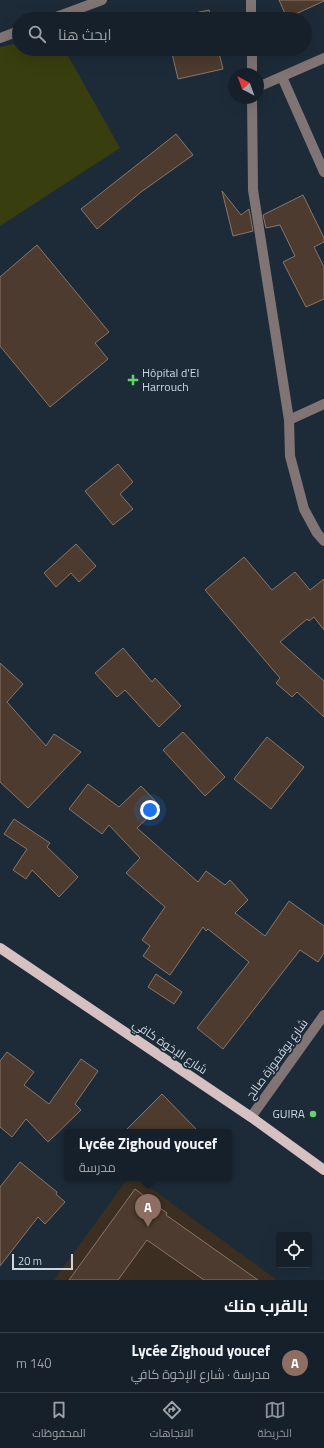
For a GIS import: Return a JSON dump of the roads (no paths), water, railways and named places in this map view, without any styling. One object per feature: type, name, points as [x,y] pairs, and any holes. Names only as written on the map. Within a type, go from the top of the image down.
[{"type":"main road","name":"شارع الإخوة كافي","points":[[0,948],[251,1118],[324,1170]]},
{"type":"street","points":[[70,12],[102,0]]},
{"type":"street","points":[[251,0],[251,12]]},
{"type":"street","points":[[0,38],[12,34]]},
{"type":"street","points":[[252,56],[252,68]]},
{"type":"street","points":[[264,84],[324,58]]},
{"type":"street","points":[[282,77],[324,172]]},
{"type":"street","points":[[252,104],[254,190],[289,420],[290,456],[304,509],[317,533],[324,541]]},
{"type":"street","points":[[289,420],[324,404]]},
{"type":"street","name":"شارع بوقموزة صالح","points":[[251,1118],[324,1016]]},
{"type":"place","name":"Hôpital d'El Harrouch","points":[[133,380]]},
{"type":"place","name":"GUIRA","points":[[313,1114]]},
{"type":"place","name":"Lycée Zighoud youcef","points":[[148,1227]]}]
